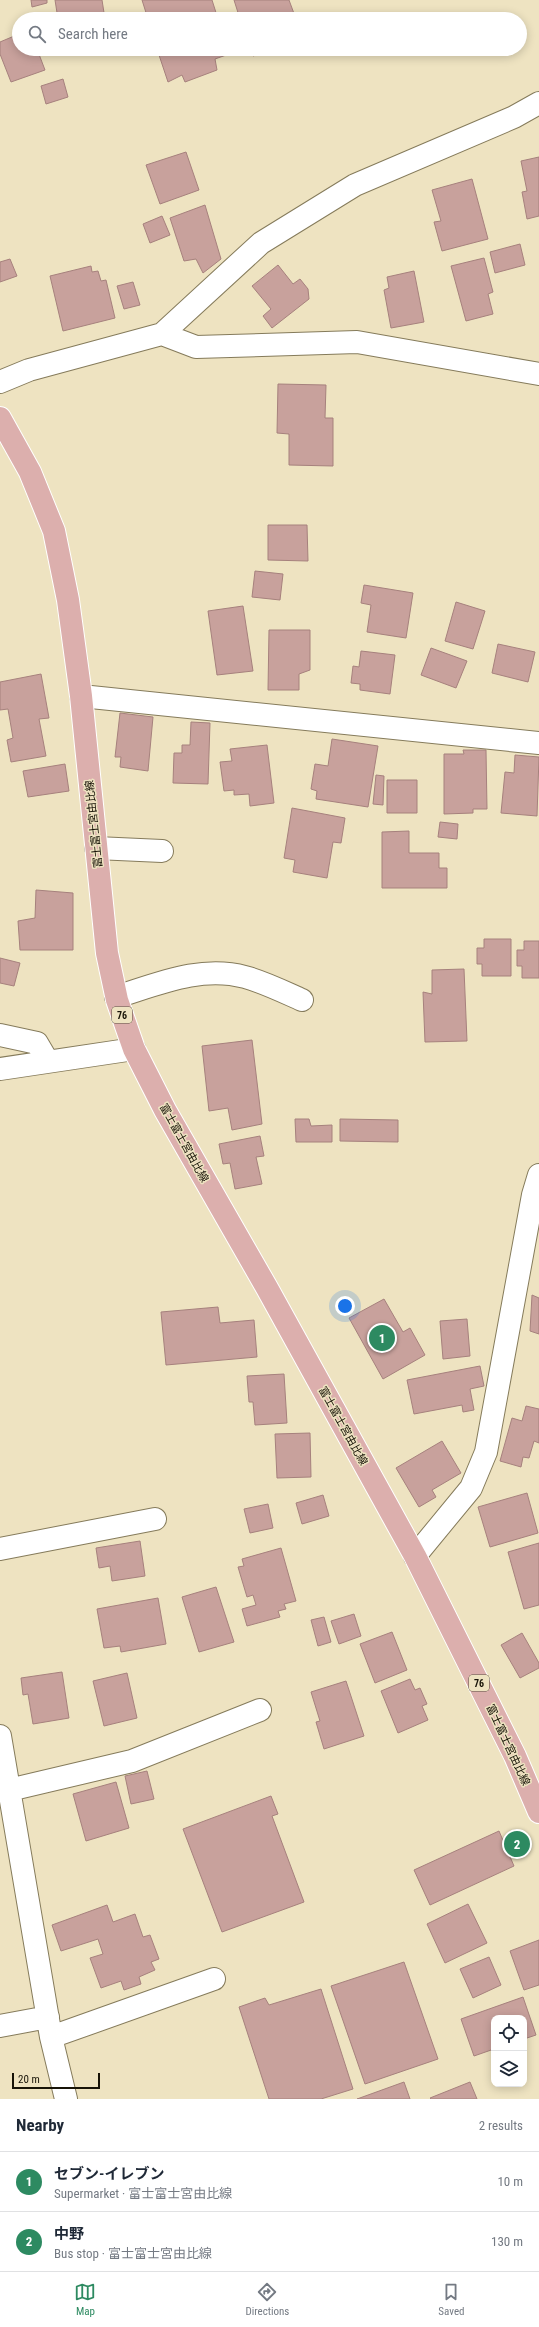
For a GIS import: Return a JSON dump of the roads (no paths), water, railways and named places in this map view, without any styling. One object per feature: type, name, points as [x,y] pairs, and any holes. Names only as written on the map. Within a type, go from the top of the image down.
[{"type":"main road","name":"富士富士宮由比線","points":[[0,418],[30,472],[54,531],[68,600],[81,696],[107,952],[116,997],[134,1049],[165,1110],[267,1288],[415,1556],[515,1756],[539,1812]]},
{"type":"street","points":[[0,382],[29,370],[162,334],[262,243],[355,185],[514,117],[539,103]]},
{"type":"street","points":[[162,334],[196,347],[357,342],[539,374]]},
{"type":"street","points":[[81,696],[539,743]]},
{"type":"street","points":[[96,848],[162,851]]},
{"type":"street","points":[[116,997],[186,976],[216,973],[245,977],[302,1000]]},
{"type":"street","points":[[0,1035],[37,1043],[47,1060]]},
{"type":"street","points":[[0,1069],[47,1060],[134,1049]]},
{"type":"street","points":[[415,1556],[471,1488],[486,1452],[539,1175]]},
{"type":"street","points":[[0,1549],[155,1519]]},
{"type":"street","points":[[9,1790],[132,1761],[260,1710]]},
{"type":"street","points":[[0,1736],[49,2027],[66,2099]]},
{"type":"street","points":[[0,2026],[49,2027],[214,1980]]},
{"type":"place","name":"セブン-イレブン","points":[[382,1338]]},
{"type":"place","name":"中野","points":[[517,1844]]}]
